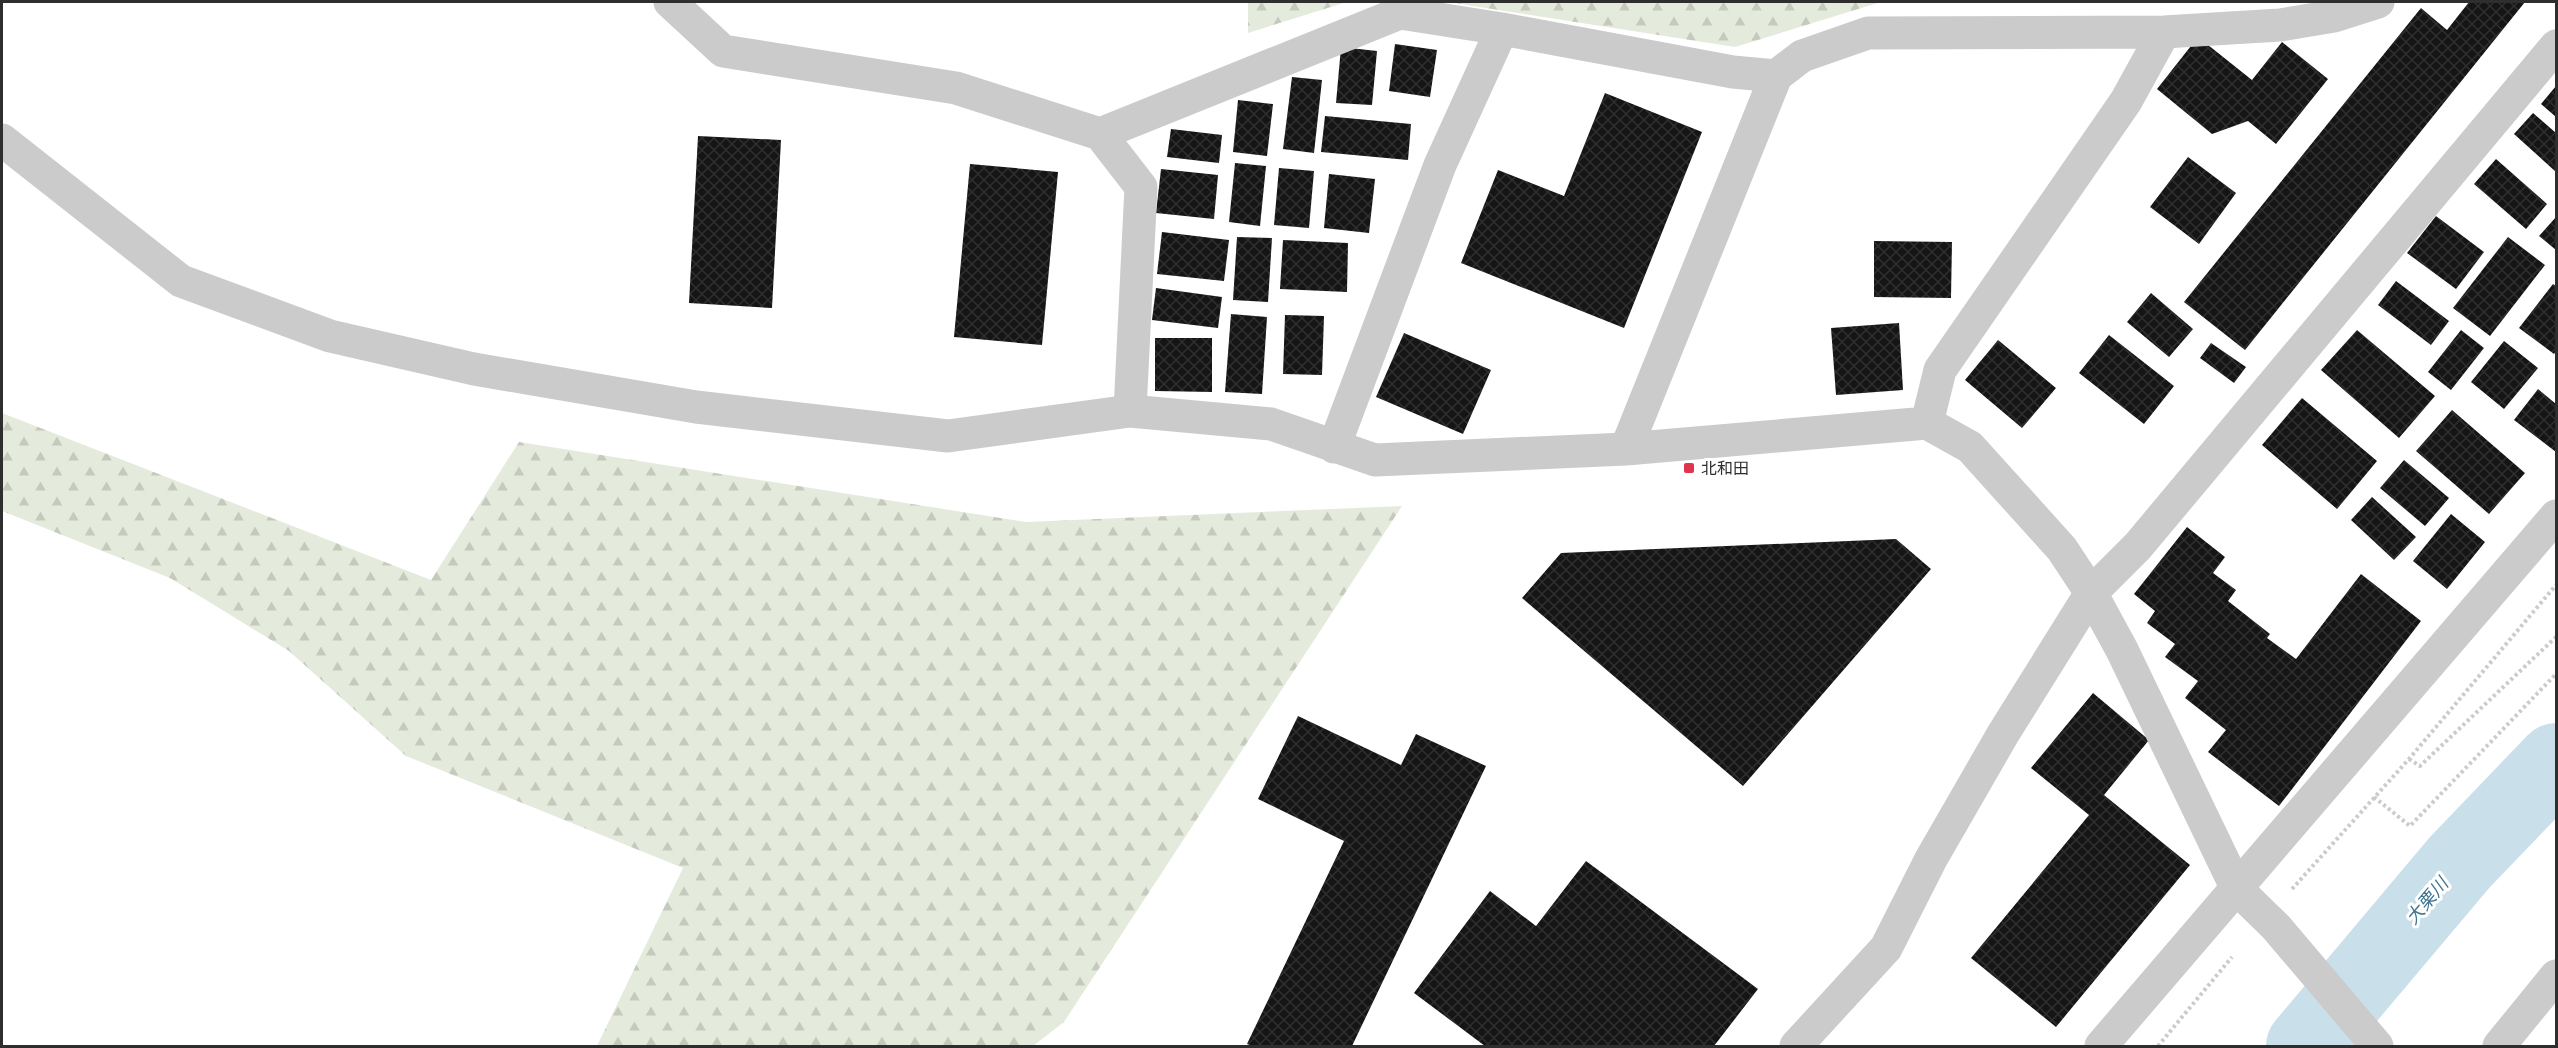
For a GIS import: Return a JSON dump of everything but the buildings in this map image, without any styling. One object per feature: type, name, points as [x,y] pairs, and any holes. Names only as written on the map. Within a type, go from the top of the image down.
[{"type":"street","points":[[670,2],[723,51],[956,88],[1100,134],[1142,187],[1130,411]]},
{"type":"street","points":[[1626,449],[1776,76],[1802,56],[1868,33],[2163,32],[2280,25],[2334,16],[2378,2]]},
{"type":"street","points":[[1100,134],[1400,13],[1502,28],[1732,72],[1776,76]]},
{"type":"street","points":[[1335,447],[1440,165],[1502,28]]},
{"type":"street","points":[[1927,423],[1940,370],[2126,101],[2163,32]]},
{"type":"street","points":[[1796,1047],[1886,948],[1931,860],[2002,734],[2091,593],[2138,546],[2556,46]]},
{"type":"street","points":[[2,140],[181,281],[330,336],[474,369],[696,407],[948,436],[1130,411],[1271,424],[1375,460],[1626,449],[1927,423],[1970,447],[2062,549],[2091,593],[2168,741],[2237,889],[2276,927],[2377,1047]]},
{"type":"street","points":[[2101,1047],[2556,516]]},
{"type":"street","points":[[2499,1047],[2556,976]]},
{"type":"path","points":[[2288,893],[2409,759],[2556,585]]},
{"type":"path","points":[[2409,759],[2420,766],[2556,637]]},
{"type":"path","points":[[2374,797],[2410,826],[2556,674]]},
{"type":"green space","points":[[1248,2],[1347,2],[1248,33]]},
{"type":"green space","points":[[1447,2],[1881,2],[1735,47]]},
{"type":"green space","points":[[2,413],[431,580],[519,442],[1026,522],[1402,506],[1064,1022],[1033,1046],[597,1046],[683,868],[406,756],[289,651],[170,578],[2,511]]},
{"type":"waterway","name":"大栗川","points":[[2305,1046],[2460,862],[2556,762]]},
{"type":"place","name":"北和田","points":[[1689,468]]}]
